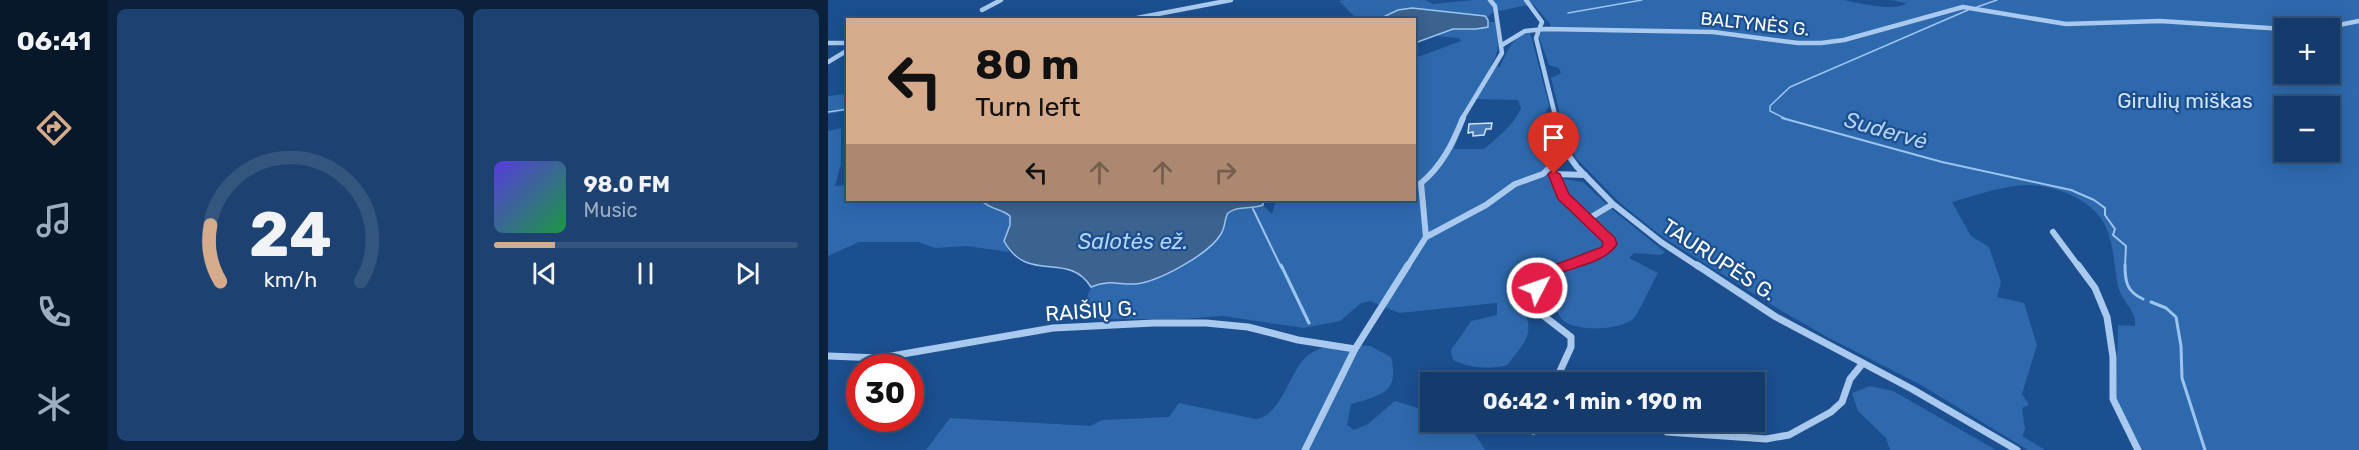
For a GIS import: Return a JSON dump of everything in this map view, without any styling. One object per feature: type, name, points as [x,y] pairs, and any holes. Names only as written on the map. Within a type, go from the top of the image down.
[{"type":"street","points":[[982,10],[1001,0]]},
{"type":"street","points":[[1130,18],[1231,0]]},
{"type":"street","points":[[1426,237],[1421,183],[1436,171],[1465,113],[1499,59],[1502,45],[1495,6],[1490,0]]},
{"type":"street","name":"TAURUPĖS G.","points":[[1526,0],[1542,22],[1536,38],[1565,152],[1613,204],[1661,242],[1756,304],[2017,450]]},
{"type":"street","name":"BALTYNĖS G.","points":[[1539,29],[1702,31],[1821,44],[1844,40],[1963,7],[2056,24],[2177,22],[2274,28]]},
{"type":"street","points":[[2340,25],[2359,21]]},
{"type":"street","points":[[1502,45],[1525,31],[1539,29]]},
{"type":"street","points":[[828,43],[846,43]]},
{"type":"street","points":[[828,62],[846,51]]},
{"type":"street","points":[[1543,174],[1565,152]]},
{"type":"street","points":[[1305,450],[1355,349],[1426,237],[1478,210],[1515,184],[1543,174],[1585,175]]},
{"type":"street","points":[[1554,174],[1563,196],[1610,241],[1606,250],[1549,272],[1530,298],[1531,306],[1570,337],[1571,347],[1560,372]]},
{"type":"street","points":[[1588,219],[1613,204]]},
{"type":"street","points":[[2053,232],[2091,282],[2101,302],[2111,334],[2113,399],[2139,450]]},
{"type":"street","name":"RAIŠIŲ G.","points":[[828,356],[880,358],[1053,328],[1154,323],[1248,327],[1298,340],[1355,349]]},
{"type":"street","points":[[1667,432],[1766,439],[1789,435],[1831,412],[1842,402],[1850,379],[1863,363]]},
{"type":"green space","name":"Girulių miškas","points":[[1425,0],[1433,4],[1473,0],[1844,0],[1894,7],[1907,3],[1890,0],[2359,0],[2359,450],[2142,450],[2116,401],[2118,325],[2135,326],[2135,321],[2120,291],[2106,227],[2091,207],[2067,193],[2027,185],[1999,189],[1952,202],[1971,236],[1989,247],[2001,282],[1997,297],[2024,303],[2037,345],[2022,394],[2029,405],[2022,408],[2025,430],[2022,436],[2045,450],[2028,450],[1921,385],[1780,310],[1664,238],[1619,202],[1576,158],[1566,138],[1551,78],[1561,73],[1559,68],[1549,65],[1539,37],[1542,31],[1551,25],[1533,4],[1493,12],[1487,18],[1412,8],[1398,10],[1381,18],[1354,18],[1339,1]]},
{"type":"green space","points":[[1489,22],[1495,22],[1497,50],[1491,65],[1500,67],[1514,41],[1530,32],[1549,105],[1541,124],[1540,135],[1548,174],[1556,178],[1583,182],[1615,212],[1665,252],[1661,255],[1634,253],[1629,258],[1658,273],[1634,318],[1608,328],[1584,328],[1566,322],[1557,311],[1543,268],[1519,296],[1527,318],[1526,339],[1507,365],[1487,368],[1453,360],[1451,350],[1471,321],[1497,315],[1497,303],[1399,313],[1370,301],[1361,303],[1340,321],[1304,328],[1223,316],[1180,319],[1089,319],[1085,307],[1091,287],[1104,282],[1137,284],[1185,265],[1221,234],[1228,213],[1240,207],[1253,209],[1263,205],[1272,214],[1276,201],[1416,201],[1416,58],[1461,41],[1459,38],[1436,36],[1442,33],[1454,29],[1488,27]],"holes":[[[1476,99],[1518,100],[1521,108],[1505,130],[1484,149],[1454,149],[1466,116]]]},
{"type":"green space","points":[[846,94],[844,111],[828,114],[828,96]]},
{"type":"green space","points":[[841,128],[841,164],[835,186],[846,185],[846,201],[982,201],[1010,216],[1010,225],[1004,241],[1009,252],[967,246],[935,248],[918,242],[859,242],[828,256],[828,131]]},
{"type":"green space","points":[[1337,344],[1370,346],[1391,357],[1393,378],[1390,386],[1379,395],[1351,404],[1347,425],[1354,430],[1368,424],[1395,401],[1420,409],[1420,432],[1474,432],[1485,450],[926,450],[950,418],[1090,426],[1102,420],[1169,417],[1179,403],[1256,419],[1272,410],[1300,364],[1316,350]]},
{"type":"green space","points":[[1870,386],[1893,391],[1996,450],[1890,450],[1886,438],[1858,411],[1852,393]]},
{"type":"water","points":[[1412,8],[1485,16],[1488,20],[1488,27],[1453,29],[1416,43],[1416,18],[1381,18],[1398,10]]},
{"type":"water","name":"Salotės ež.","points":[[982,201],[1263,201],[1263,205],[1236,209],[1228,213],[1223,231],[1215,242],[1195,258],[1158,278],[1136,284],[1109,283],[1091,287],[1082,276],[1071,270],[1024,262],[1004,241],[1010,225],[1010,216]]},
{"type":"building","points":[[1492,123],[1491,129],[1486,129],[1484,135],[1473,136],[1473,132],[1468,133],[1469,124]]},
{"type":"waterway","points":[[1568,13],[1642,0]]},
{"type":"waterway","name":"Sudervė","points":[[1977,7],[1997,0]]},
{"type":"waterway","name":"Sudervė","points":[[1786,119],[1770,111],[1770,106],[1790,87],[1968,10]]},
{"type":"waterway","points":[[828,112],[846,109]]},
{"type":"waterway","name":"Sudervė","points":[[1782,118],[1942,162],[2071,190],[2094,200],[2105,208],[2105,215],[2115,229],[2113,235],[2126,246],[2125,266]]},
{"type":"waterway","points":[[1253,209],[1281,267]]},
{"type":"waterway","points":[[1281,265],[1309,323]]},
{"type":"waterway","name":"Sudervė","points":[[2125,266],[2130,290],[2143,299]]},
{"type":"waterway","name":"Sudervė","points":[[2151,302],[2166,308],[2176,317],[2181,346],[2182,378],[2205,450]]},
{"type":"route","points":[[1537,288],[1549,272],[1606,250],[1610,244],[1610,241],[1563,196],[1554,174]]}]
